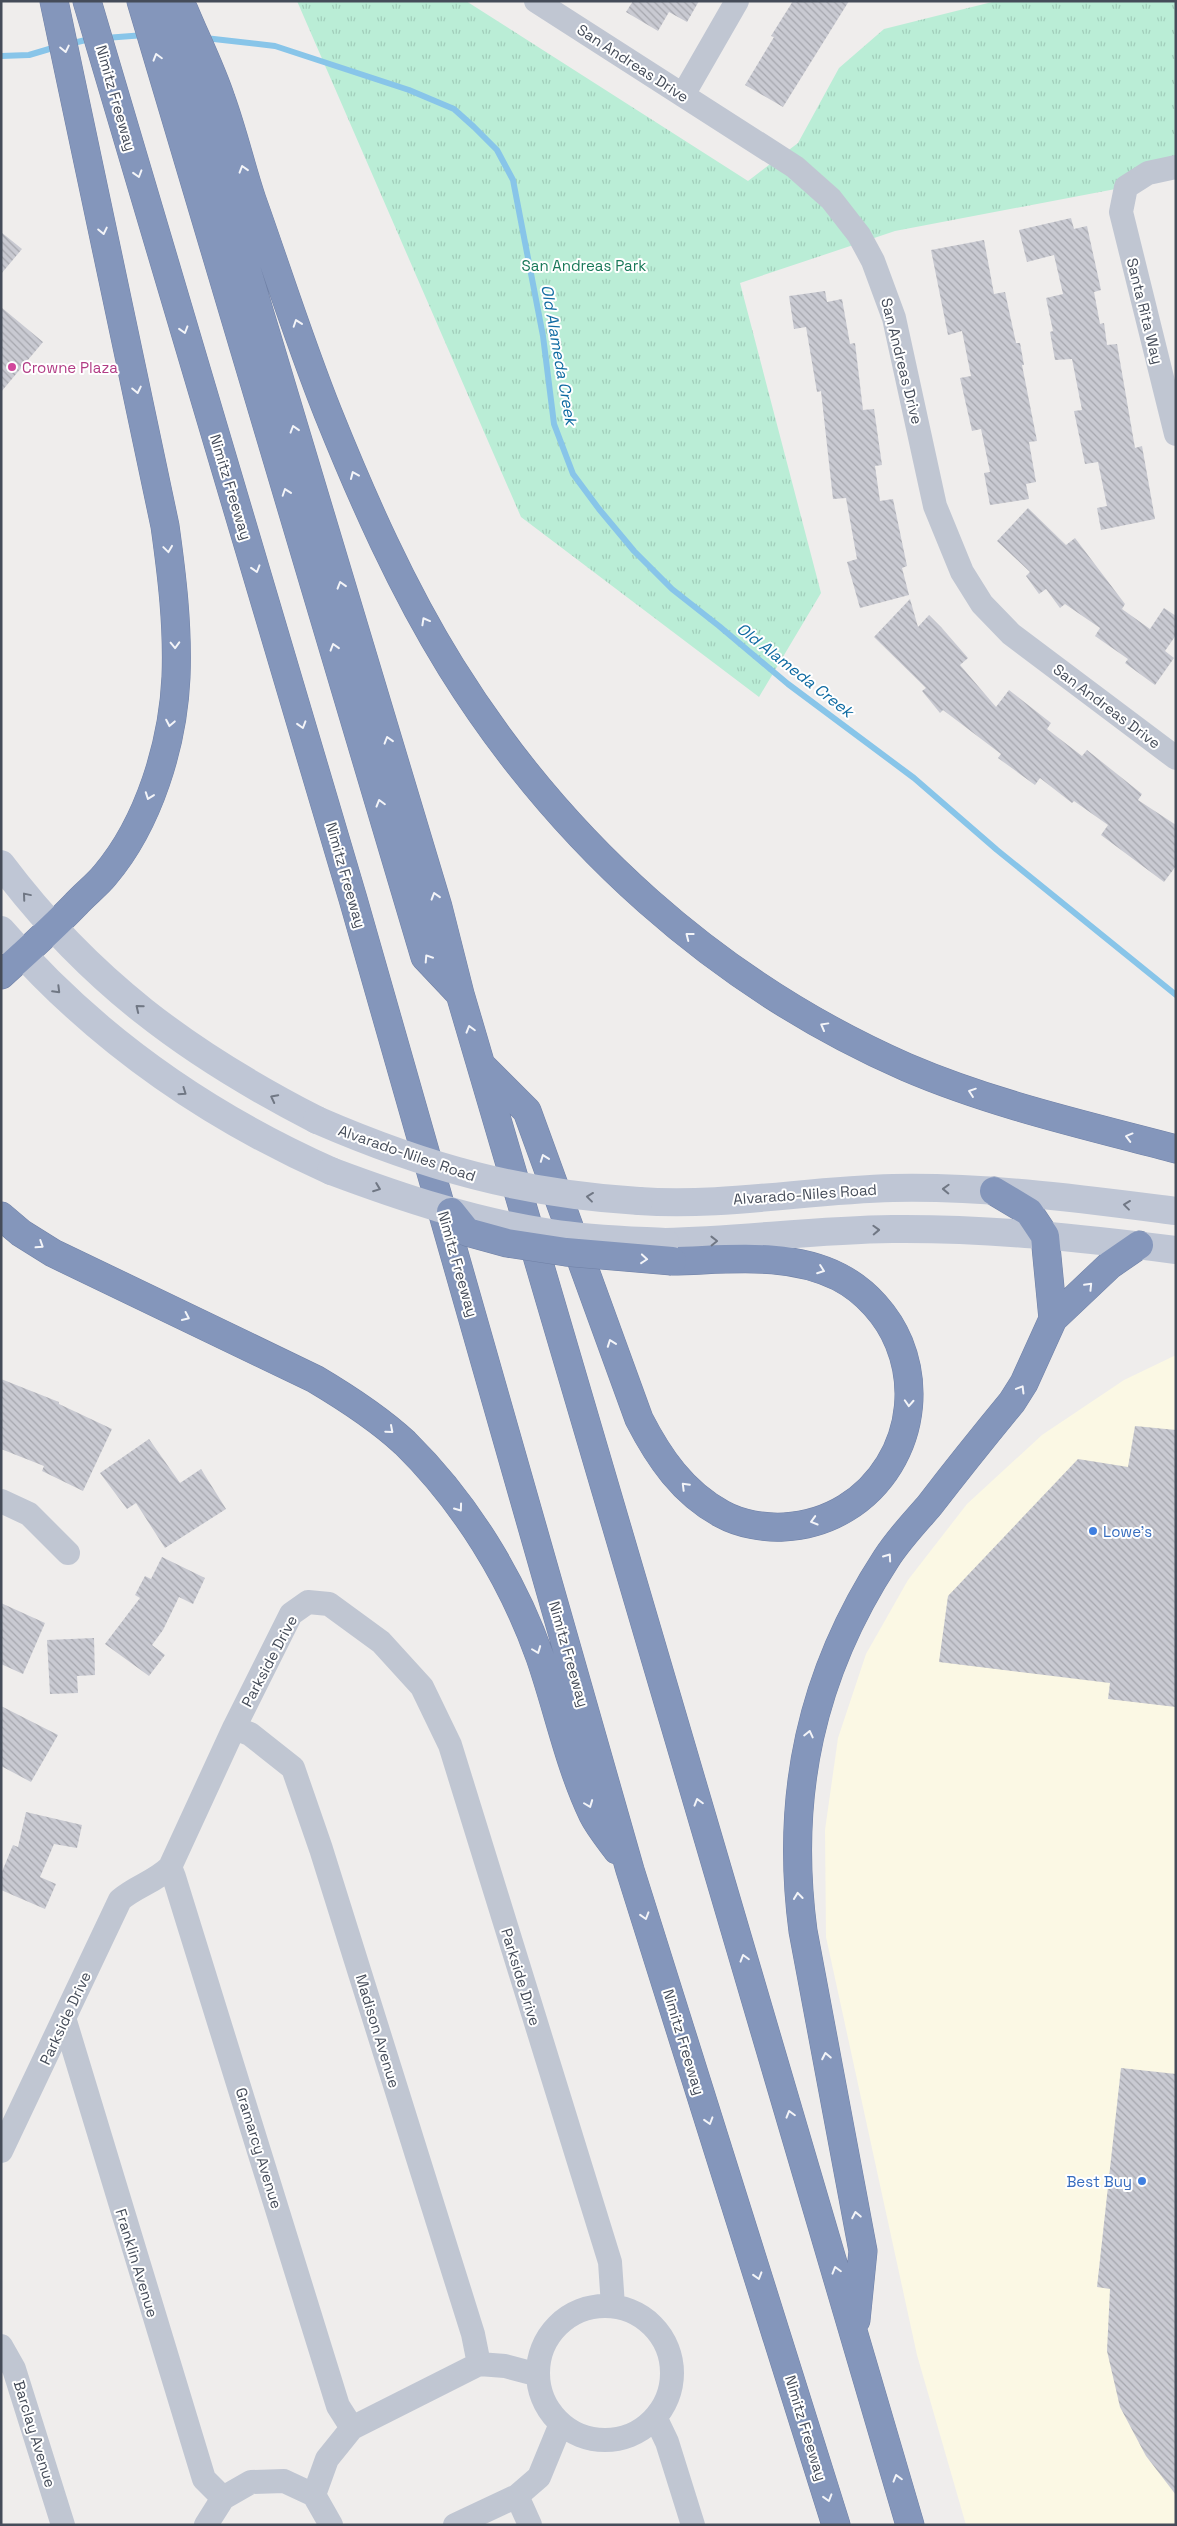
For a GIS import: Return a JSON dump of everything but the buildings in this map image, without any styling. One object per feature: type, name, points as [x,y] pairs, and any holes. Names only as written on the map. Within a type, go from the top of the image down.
[{"type":"highway","points":[[1,975],[105,875],[136,825],[147,801],[164,749],[176,678],[175,596],[165,526],[54,1]]},
{"type":"highway","name":"Nimitz Freeway","points":[[88,1],[350,889],[630,1870],[836,2525]]},
{"type":"highway","points":[[141,1],[182,102],[435,898],[480,1065],[910,2525]]},
{"type":"highway","points":[[166,1],[182,102]]},
{"type":"highway","points":[[181,1],[221,99],[252,199],[323,400],[369,509],[449,663],[507,749],[573,829],[650,904],[690,937],[775,997],[836,1033],[900,1064],[953,1086],[1050,1116],[1176,1149]]},
{"type":"highway","points":[[451,1212],[466,1232],[506,1243],[566,1252],[668,1252],[773,1259],[812,1267],[839,1277],[861,1291],[880,1310],[894,1332],[903,1355],[909,1380],[910,1405],[897,1452],[884,1473],[866,1493],[846,1508],[824,1519],[798,1526],[772,1527],[747,1524],[724,1515],[701,1501],[682,1484],[665,1464],[639,1419],[527,1111],[480,1065]]},
{"type":"highway","points":[[994,1191],[1029,1212],[1045,1236],[1053,1319]]},
{"type":"highway","points":[[1,1216],[21,1233],[53,1253],[315,1379],[351,1400],[404,1443],[457,1504],[493,1557],[510,1588],[539,1656],[576,1771],[594,1816],[630,1870]]},
{"type":"highway","points":[[855,2333],[863,2251],[802,1931],[798,1894],[797,1827],[805,1753],[823,1684],[862,1598],[887,1557],[1012,1402],[1024,1383],[1053,1319],[1110,1265],[1139,1245]]},
{"type":"main road","name":"Alvarado-Niles Road","points":[[1,864],[53,927],[88,964],[174,1036],[261,1091],[318,1120],[373,1145],[486,1180],[552,1192],[653,1202],[722,1200],[877,1189],[994,1191],[1176,1211]]},
{"type":"main road","points":[[1,930],[23,955],[107,1035],[188,1096],[239,1127],[331,1171],[386,1192],[451,1212]]},
{"type":"main road","points":[[668,1252],[732,1240],[844,1230],[893,1229],[1045,1236],[1176,1250]]},
{"type":"street","name":"San Andreas Drive","points":[[536,1],[795,166],[831,199],[859,235],[873,261],[894,318],[935,506],[962,572],[982,604],[1010,634],[1173,748]]},
{"type":"street","points":[[683,95],[737,1]]},
{"type":"street","name":"Santa Rita Way","points":[[1176,167],[1148,173],[1126,187],[1121,212],[1176,434]]},
{"type":"street","points":[[1,1501],[29,1514],[68,1552]]},
{"type":"street","name":"Parkside Drive","points":[[1,2151],[65,2021],[120,1900],[133,1888],[158,1879],[170,1868],[234,1728],[291,1614],[308,1602],[329,1604],[381,1642],[422,1687],[450,1745],[610,2262],[613,2306]]},
{"type":"street","name":"Madison Avenue","points":[[234,1728],[250,1734],[293,1768],[322,1849],[473,2334],[480,2364]]},
{"type":"street","name":"Gramarcy Avenue","points":[[170,1868],[338,2406],[352,2428]]},
{"type":"street","name":"Franklin Avenue","points":[[65,2021],[204,2479],[223,2498]]},
{"type":"street","points":[[613,2306],[640,2316],[662,2336],[672,2364],[670,2393],[656,2419],[635,2435],[609,2442],[583,2438],[560,2426],[535,2374],[541,2346],[558,2322],[584,2308],[613,2306]]},
{"type":"street","name":"Barclay Avenue","points":[[1,2346],[14,2369],[63,2525]]},
{"type":"street","points":[[314,2495],[328,2459],[352,2428],[480,2364],[506,2366],[535,2374]]},
{"type":"street","points":[[656,2419],[667,2442],[692,2525]]},
{"type":"street","points":[[455,2525],[517,2496],[539,2477],[560,2426]]},
{"type":"street","points":[[206,2525],[223,2498],[251,2482],[284,2481],[314,2495],[331,2525]]},
{"type":"street","points":[[517,2496],[530,2525]]},
{"type":"shaded area","points":[[1176,1355],[1176,2525],[966,2525],[917,2355],[826,1937],[825,1830],[838,1738],[866,1654],[908,1580],[967,1504],[1042,1435],[1124,1380]]},
{"type":"green space","name":"San Andreas Park","points":[[297,1],[466,1],[748,181],[798,143],[839,68],[884,29],[996,1],[1176,1],[1176,167],[1126,187],[895,231],[740,283],[821,593],[759,697],[521,517]]},
{"type":"waterway","name":"Old Alameda Creek","points":[[105,38],[145,35]]},
{"type":"waterway","name":"Old Alameda Creek","points":[[205,38],[275,46],[409,90],[454,109],[474,127],[497,150],[513,180],[543,336],[554,424],[573,474],[599,509],[634,551],[672,589],[788,684],[914,778],[997,850],[1176,995]]},
{"type":"waterway","name":"Old Alameda Creek","points":[[69,44],[90,39]]},
{"type":"waterway","name":"Old Alameda Creek","points":[[1,56],[29,55],[56,47]]},
{"type":"place","name":"Crowne Plaza","points":[[12,367]]},
{"type":"place","name":"Lowe's","points":[[1093,1531]]},
{"type":"place","name":"Best Buy","points":[[1142,2181]]}]
